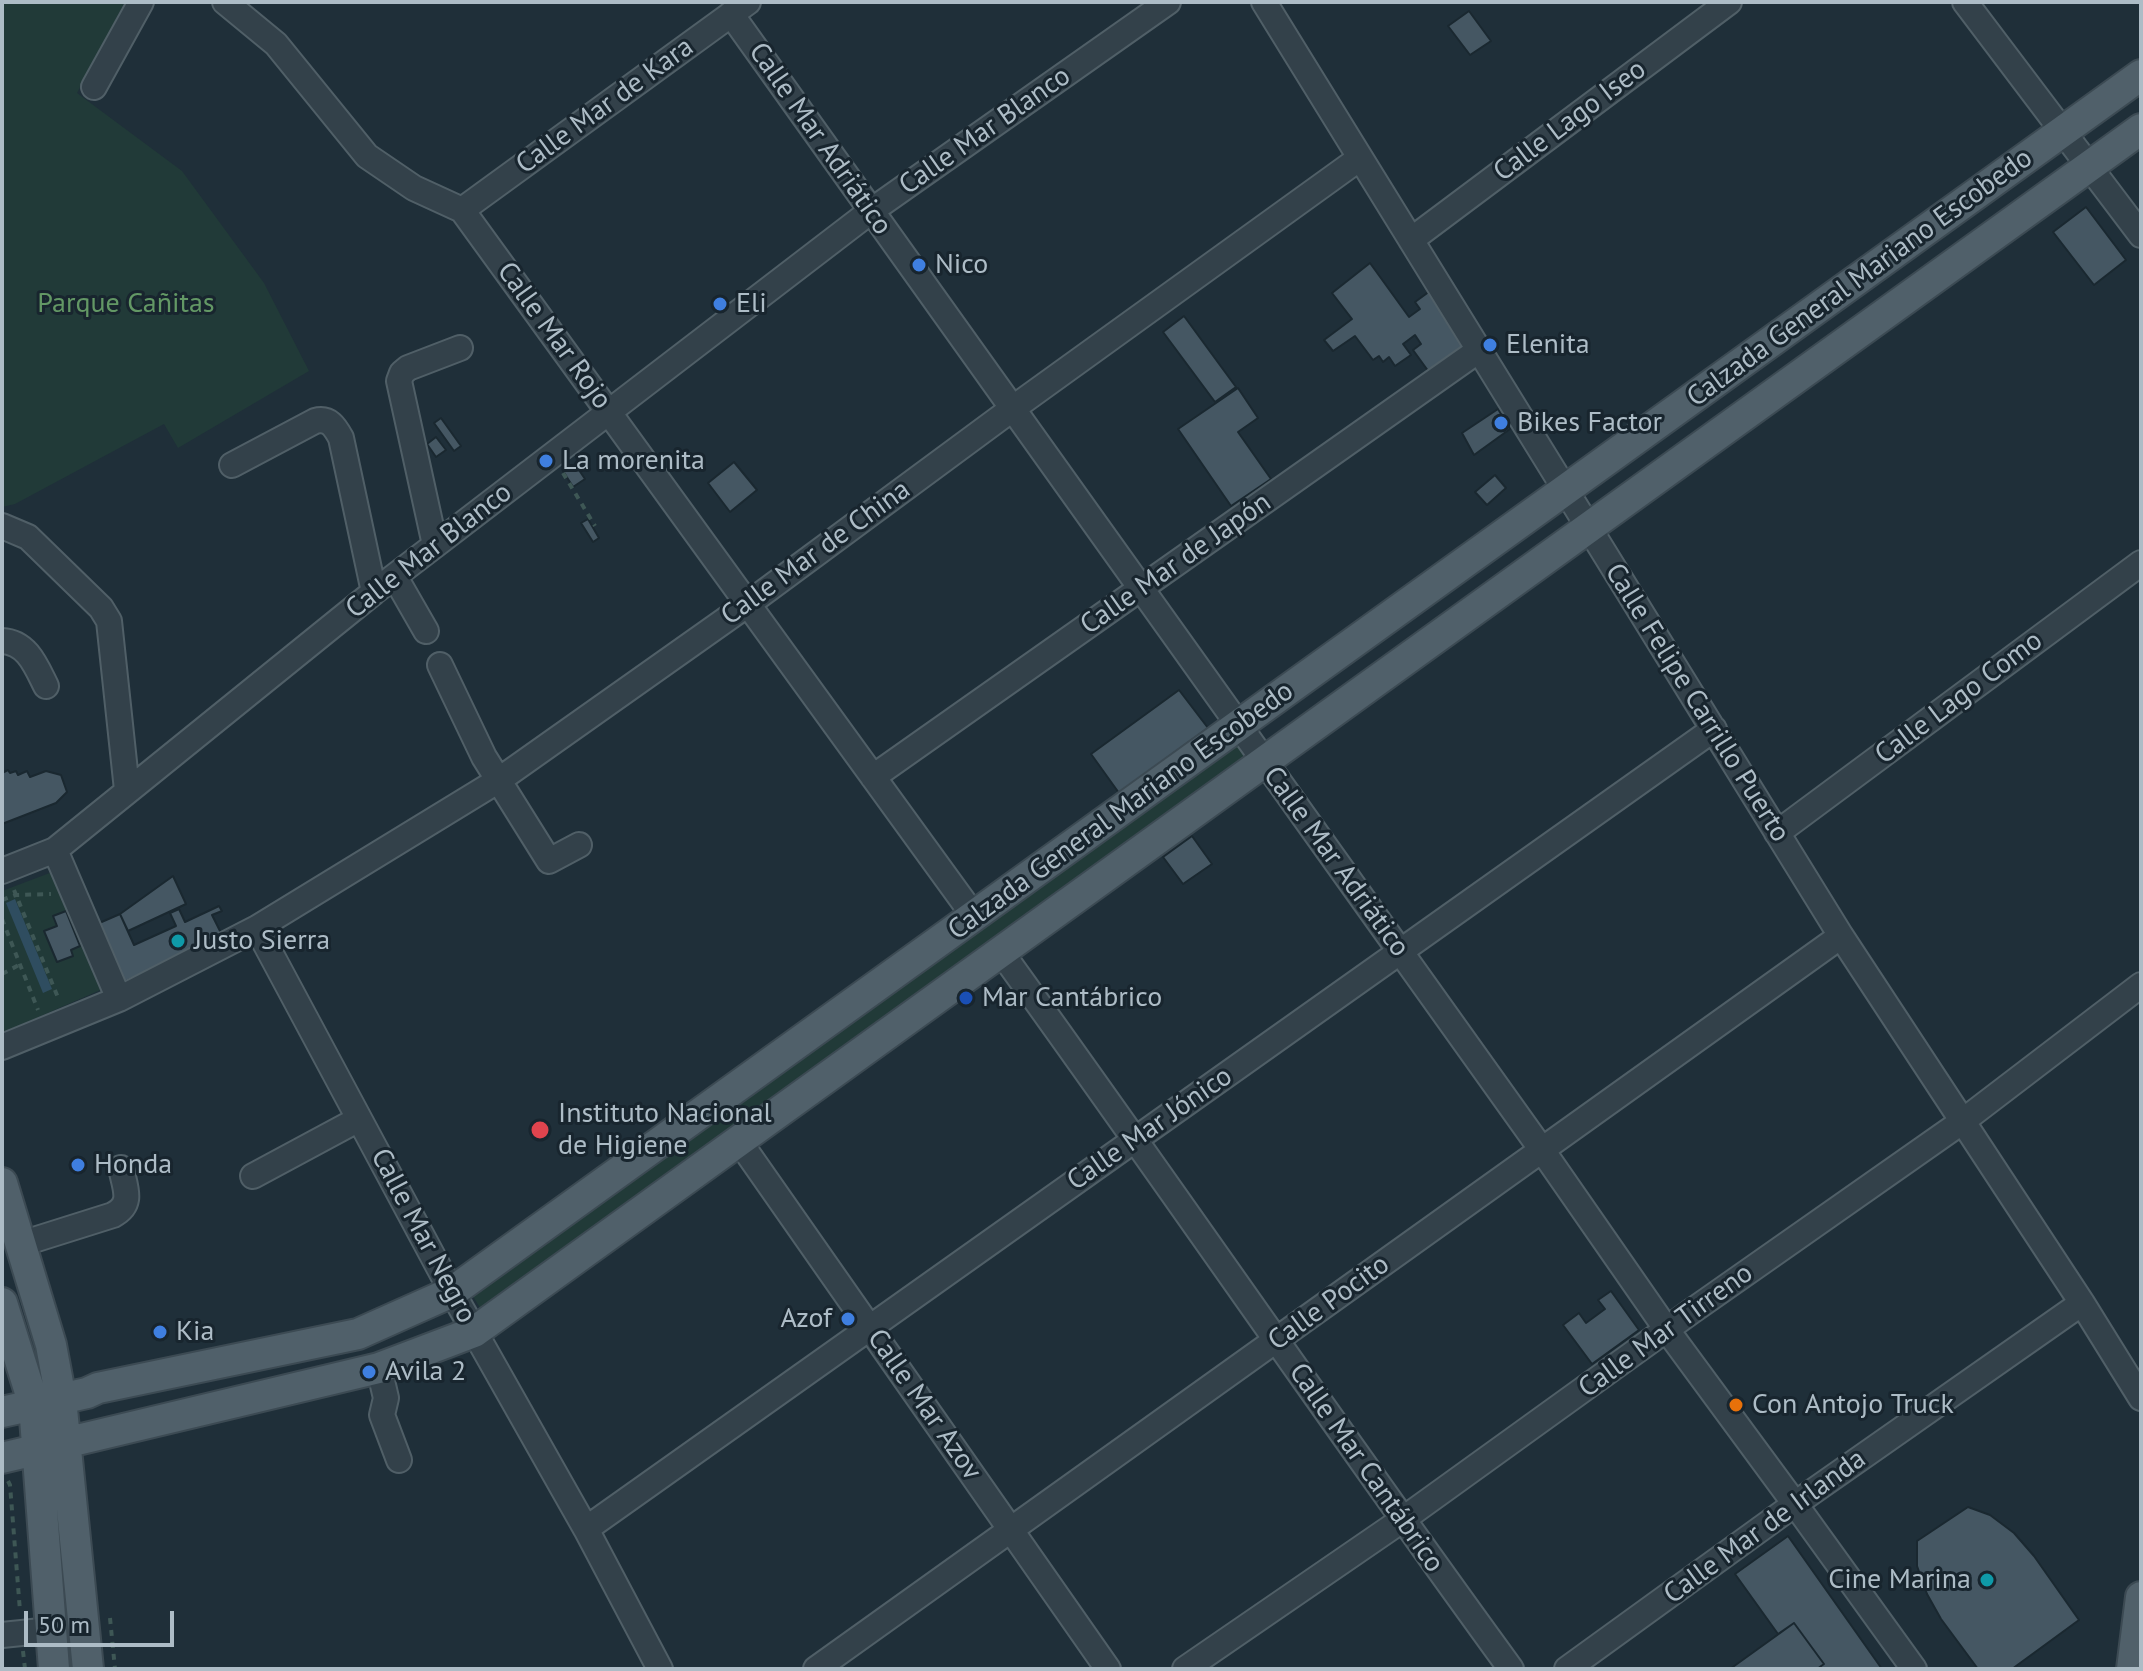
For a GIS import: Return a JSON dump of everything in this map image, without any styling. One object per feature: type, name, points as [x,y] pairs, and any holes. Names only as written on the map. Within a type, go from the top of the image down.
[{"type":"main road","name":"Calzada General Mariano Escobedo","points":[[2,1412],[98,1388],[358,1334],[452,1292],[2141,75]]},
{"type":"main road","name":"Calzada General Mariano Escobedo","points":[[2,1458],[379,1368],[474,1332],[2141,129]]},
{"type":"main road","points":[[2,1183],[51,1345],[48,1402],[51,1447],[88,1669]]},
{"type":"main road","points":[[2,1303],[48,1402]]},
{"type":"main road","points":[[51,1447],[25,1632],[54,1669]]},
{"type":"main road","points":[[2132,1669],[2141,1597]]},
{"type":"street","points":[[94,87],[141,2]]},
{"type":"street","name":"Calle Mar Rojo","points":[[225,2],[276,44],[367,156],[414,188],[462,210],[974,916]]},
{"type":"street","name":"Calle Mar Blanco","points":[[4,870],[55,850],[374,592],[871,211],[1168,2]]},
{"type":"street","name":"Calle Felipe Carrillo Puerto","points":[[1264,2],[1841,936],[2141,1398]]},
{"type":"street","name":"Calle Lago Iseo","points":[[1411,240],[1729,2]]},
{"type":"street","points":[[1965,2],[2141,235]]},
{"type":"street","name":"Calle Mar de Kara","points":[[462,210],[738,6]]},
{"type":"street","name":"Calle Mar Adriático","points":[[738,6],[871,211],[1542,1150],[1667,1330],[1914,1669]]},
{"type":"street","name":"Calle Mar de China","points":[[2,1047],[119,999],[257,928],[499,780],[748,604],[1360,158]]},
{"type":"street","points":[[435,545],[399,381],[408,368],[460,348]]},
{"type":"street","name":"Calle Mar de Japón","points":[[873,777],[1479,350]]},
{"type":"street","points":[[232,465],[315,421],[322,419],[329,422],[341,438],[374,592]]},
{"type":"street","points":[[2,526],[28,537],[101,608],[109,621],[127,790]]},
{"type":"street","name":"Calle Lago Como","points":[[1777,833],[2141,563]]},
{"type":"street","points":[[395,577],[426,631]]},
{"type":"street","points":[[6,640],[32,656],[46,686]]},
{"type":"street","points":[[440,665],[484,757],[549,861],[579,845]]},
{"type":"street","name":"Calle Mar Jónico","points":[[586,1529],[1714,729]]},
{"type":"street","points":[[55,850],[119,999]]},
{"type":"street","name":"Calle Mar Negro","points":[[257,928],[452,1292],[586,1529],[660,1669]]},
{"type":"street","name":"Calle Pocito","points":[[816,1669],[1841,936]]},
{"type":"street","name":"Calle Mar Cantábrico","points":[[1001,952],[1136,1139],[1402,1520],[1511,1669]]},
{"type":"street","name":"Calle Mar Tirreno","points":[[1185,1669],[1402,1520],[1963,1121],[2141,985]]},
{"type":"street","points":[[253,1176],[359,1119]]},
{"type":"street","name":"Calle Mar Azov","points":[[739,1141],[1108,1669]]},
{"type":"street","points":[[21,1244],[123,1210],[127,1201],[121,1168]]},
{"type":"street","name":"Calle Mar de Irlanda","points":[[1567,1669],[1795,1504],[2082,1303]]},
{"type":"street","points":[[379,1368],[386,1398],[382,1415],[399,1460]]},
{"type":"path","points":[[553,456],[595,526]]},
{"type":"path","points":[[4,870],[68,1022]]},
{"type":"path","points":[[2,900],[16,895],[61,893]]},
{"type":"path","points":[[2,919],[40,1014]]},
{"type":"path","points":[[2,974],[19,965]]},
{"type":"path","points":[[2,1477],[10,1485],[25,1632],[25,1669]]},
{"type":"path","points":[[109,1608],[115,1669]]},
{"type":"green space","name":"Parque Cañitas","points":[[2,2],[125,2],[77,93],[182,171],[264,283],[309,371],[178,448],[164,424],[15,504],[2,507]]},
{"type":"green space","points":[[1236,738],[1254,762],[485,1316],[471,1293]]},
{"type":"green space","points":[[55,871],[105,988],[2,1033],[2,891]]},
{"type":"water","points":[[15,899],[52,989],[43,993],[6,903]]},
{"type":"building","points":[[1469,11],[1491,41],[1470,55],[1448,26]]},
{"type":"building","points":[[2086,207],[2126,260],[2094,285],[2053,232]]},
{"type":"building","points":[[1370,263],[1409,317],[1420,309],[1415,302],[1430,291],[1474,351],[1434,379],[1413,350],[1421,344],[1415,335],[1403,344],[1411,355],[1395,366],[1389,357],[1383,362],[1379,356],[1373,360],[1355,336],[1333,351],[1324,340],[1352,319],[1332,293]]},
{"type":"building","points":[[1184,316],[1236,387],[1215,402],[1163,332]]},
{"type":"building","points":[[1238,388],[1258,418],[1238,432],[1271,479],[1231,506],[1178,429]]},
{"type":"building","points":[[1498,409],[1510,429],[1474,455],[1462,433]]},
{"type":"building","points":[[441,418],[461,446],[454,451],[434,423]]},
{"type":"building","points":[[436,437],[446,450],[436,457],[427,444]]},
{"type":"building","points":[[734,462],[757,490],[730,512],[708,483]]},
{"type":"building","points":[[575,464],[585,479],[573,487],[563,471]]},
{"type":"building","points":[[1495,475],[1506,488],[1487,505],[1475,492]]},
{"type":"building","points":[[588,519],[599,538],[593,542],[581,523]]},
{"type":"building","points":[[1179,690],[1208,728],[1119,793],[1091,754]]},
{"type":"building","points":[[8,770],[10,773],[16,771],[18,775],[27,771],[30,777],[46,771],[61,775],[67,792],[56,803],[2,824],[2,773]]},
{"type":"building","points":[[1192,836],[1212,864],[1183,884],[1163,857]]},
{"type":"building","points":[[173,876],[186,904],[128,931],[120,914]]},
{"type":"building","name":"Justo Sierra","points":[[219,906],[222,911],[212,915],[223,937],[124,982],[97,924],[120,914],[134,945],[176,926],[170,913],[179,909],[185,922]]},
{"type":"building","points":[[66,911],[80,946],[71,950],[73,956],[57,962],[44,931],[57,926],[53,916]]},
{"type":"building","points":[[1611,1291],[1639,1330],[1592,1364],[1563,1325],[1579,1313],[1586,1323],[1605,1309],[1598,1300]]},
{"type":"building","name":"Cine Marina","points":[[1968,1507],[1990,1515],[2014,1533],[2079,1620],[2012,1669],[1978,1669],[1941,1619],[1927,1594],[1917,1566],[1917,1541]]},
{"type":"building","points":[[1788,1536],[1882,1669],[1817,1669],[1824,1664],[1794,1623],[1778,1634],[1735,1574]]},
{"type":"building","points":[[1794,1623],[1824,1664],[1817,1669],[1730,1669]]},
{"type":"place","name":"Nico","points":[[919,265]]},
{"type":"place","name":"Eli","points":[[720,304]]},
{"type":"place","name":"Elenita","points":[[1490,345]]},
{"type":"place","name":"Bikes Factor","points":[[1501,423]]},
{"type":"place","name":"La morenita","points":[[546,461]]},
{"type":"place","name":"Justo Sierra","points":[[178,941]]},
{"type":"place","name":"Mar Cantábrico","points":[[966,998]]},
{"type":"place","name":"Instituto Nacional de Higiene","points":[[540,1130]]},
{"type":"place","name":"Honda","points":[[78,1165]]},
{"type":"place","name":"Azof","points":[[848,1319]]},
{"type":"place","name":"Kia","points":[[160,1332]]},
{"type":"place","name":"Avila 2","points":[[369,1372]]},
{"type":"place","name":"Con Antojo Truck","points":[[1736,1405]]},
{"type":"place","name":"Cine Marina","points":[[1987,1580]]}]
